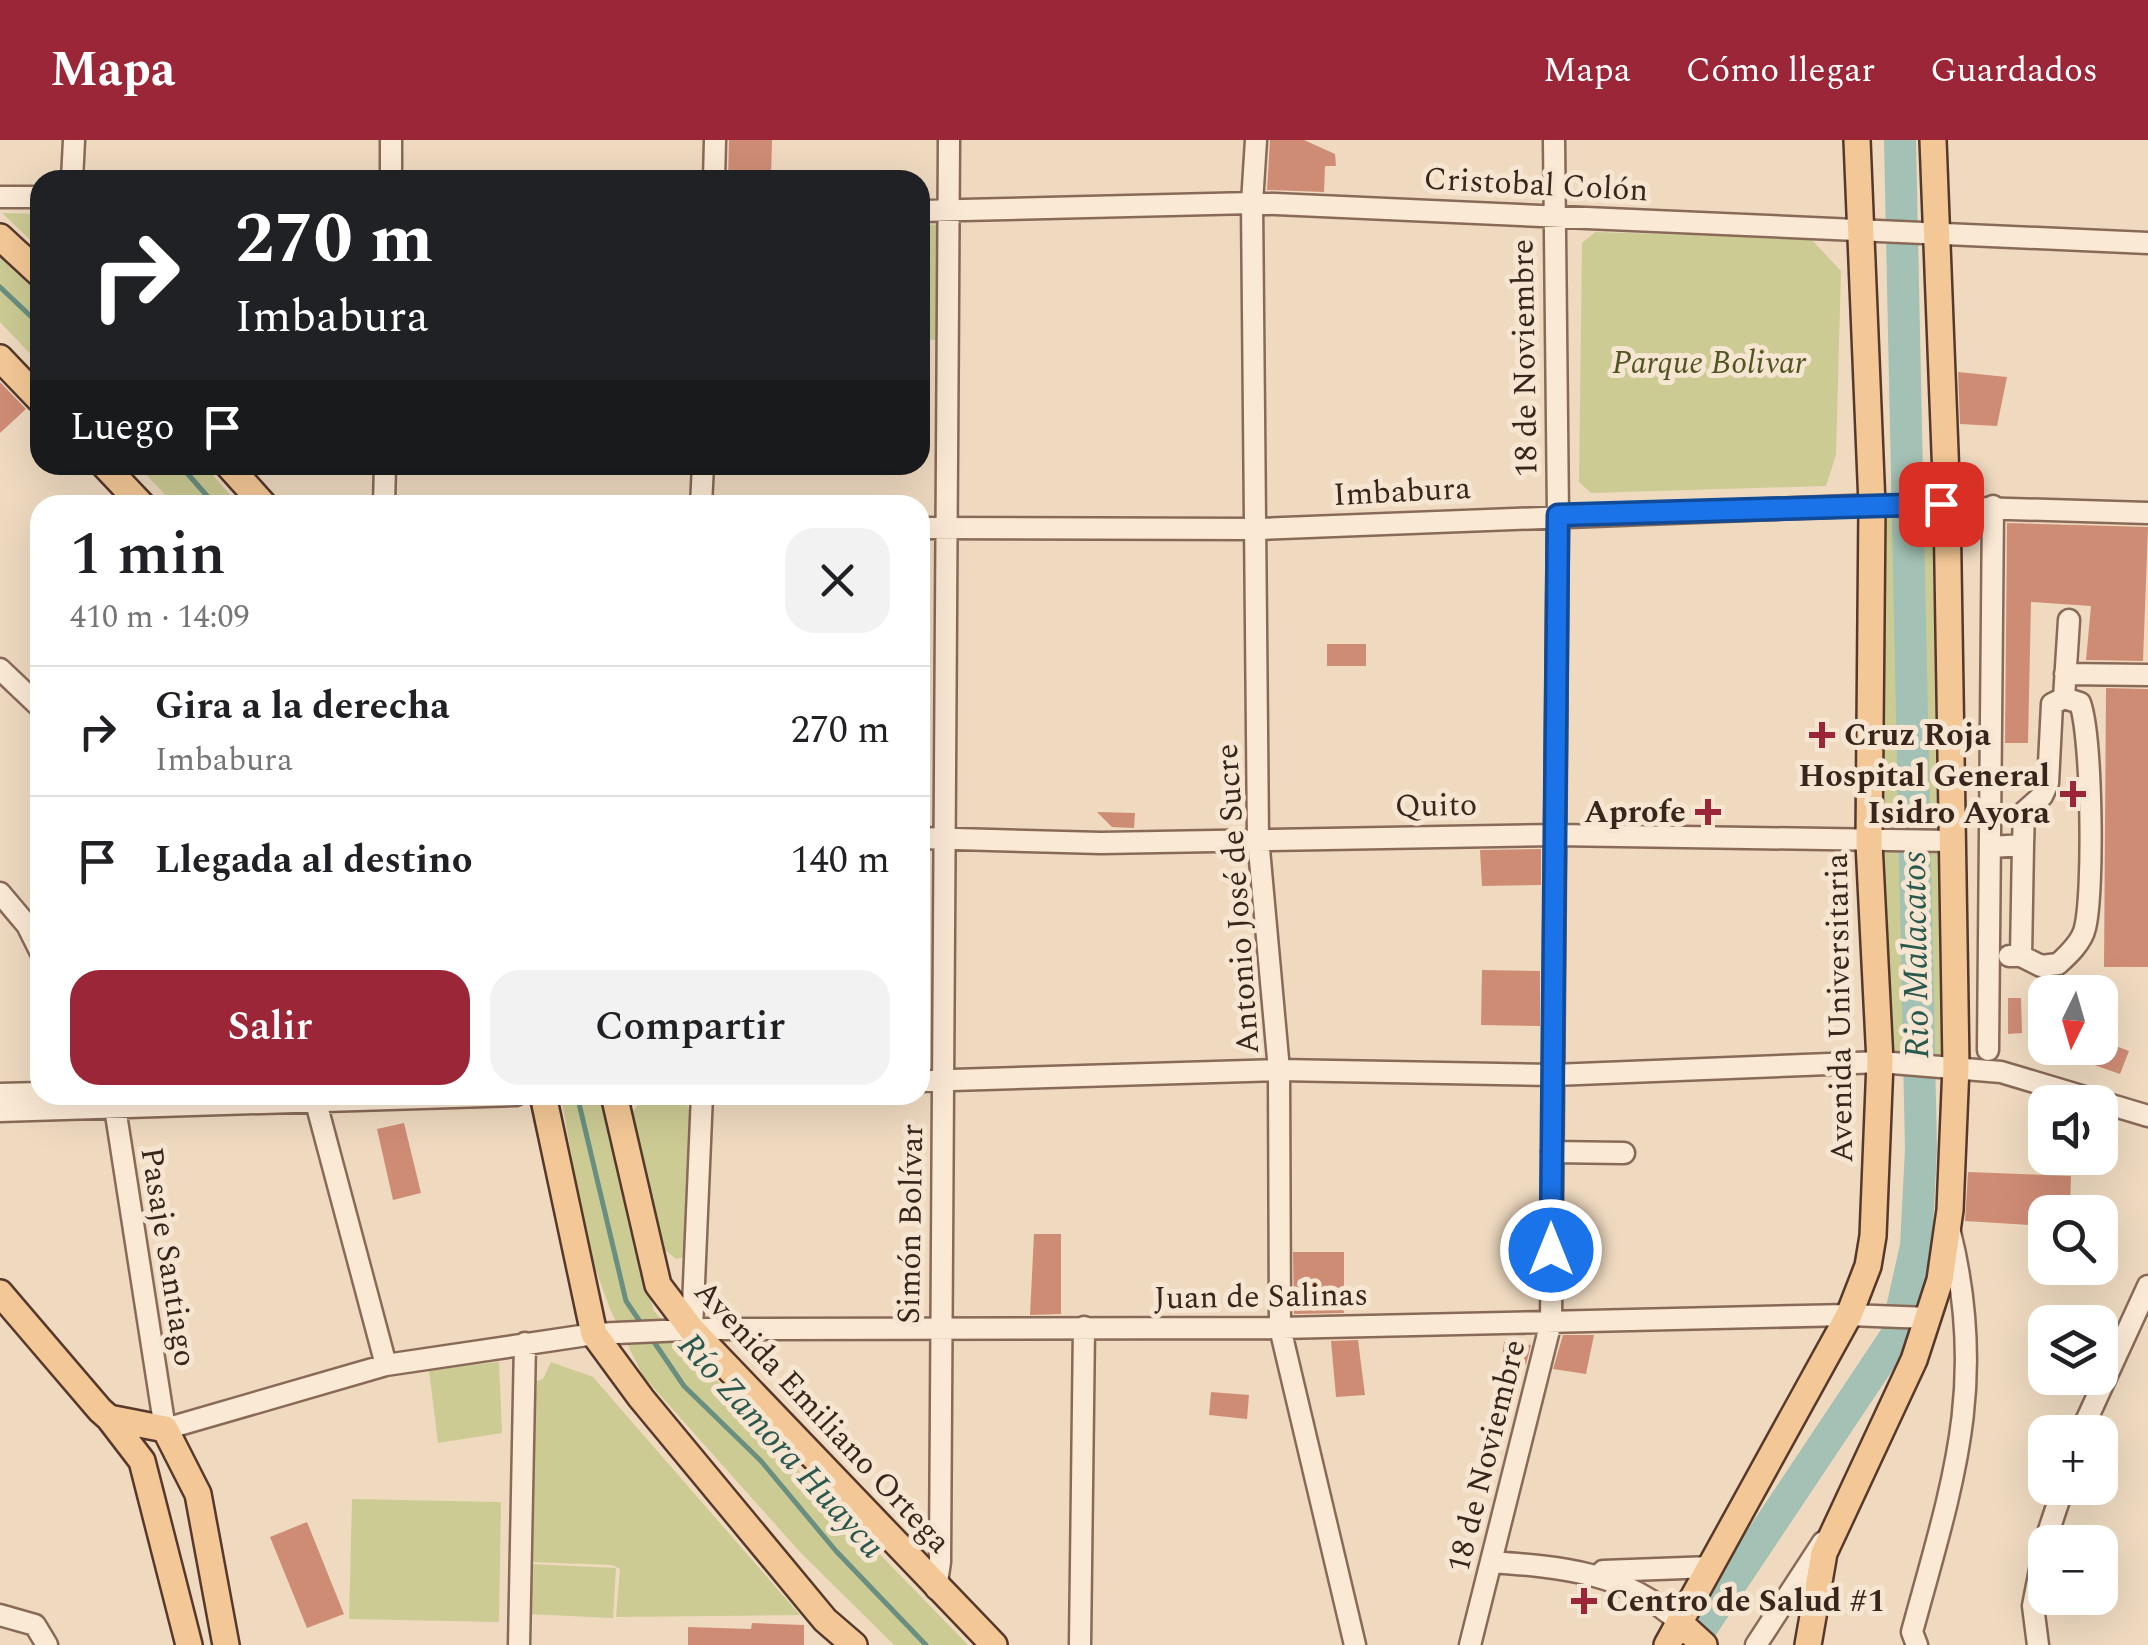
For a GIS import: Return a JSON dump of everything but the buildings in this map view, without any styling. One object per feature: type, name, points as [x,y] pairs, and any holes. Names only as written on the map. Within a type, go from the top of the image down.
[{"type":"main road","name":"Avenida Universitaria","points":[[1673,1634],[1856,1315],[1873,1236],[1884,1062],[1874,843],[1874,505],[1865,231],[1858,140]]},
{"type":"main road","points":[[1808,1645],[1818,1576],[1834,1525],[1898,1402],[1923,1318],[1940,1280],[1948,1224],[1955,1025],[1946,841],[1944,504],[1931,231],[1933,140]]},
{"type":"main road","points":[[0,237],[30,265]]},
{"type":"main road","points":[[0,358],[30,390]]},
{"type":"main road","points":[[114,475],[132,495]]},
{"type":"main road","points":[[237,475],[255,495]]},
{"type":"main road","points":[[545,1105],[594,1334],[641,1398],[826,1620],[854,1645]]},
{"type":"main road","name":"Avenida Emiliano Ortega","points":[[616,1105],[658,1285],[692,1330],[936,1589],[994,1645]]},
{"type":"main road","points":[[0,1293],[142,1461],[189,1645]]},
{"type":"main road","points":[[109,1418],[165,1429],[198,1494],[226,1645]]},
{"type":"main road","points":[[1673,1634],[1704,1645]]},
{"type":"street","points":[[72,170],[74,140]]},
{"type":"street","points":[[390,140],[391,170]]},
{"type":"street","points":[[714,170],[715,140]]},
{"type":"street","name":"Simón Bolívar","points":[[936,1589],[940,1562],[949,140]]},
{"type":"street","name":"Antonio José de Sucre","points":[[1256,140],[1252,203],[1258,838],[1279,1070],[1280,1328],[1355,1645]]},
{"type":"street","name":"18 de Noviembre","points":[[1470,1645],[1551,1322],[1558,515],[1554,140]]},
{"type":"street","points":[[0,197],[30,197]]},
{"type":"street","name":"Cristobal Colón","points":[[930,211],[1252,203],[2148,243]]},
{"type":"street","name":"Imbabura","points":[[930,528],[1257,529],[1558,515],[1944,504],[2148,513]]},
{"type":"street","points":[[1988,1050],[1993,506]]},
{"type":"street","points":[[2064,698],[2069,620]]},
{"type":"street","points":[[0,669],[30,698]]},
{"type":"street","points":[[2065,674],[2148,675]]},
{"type":"street","points":[[1990,956],[2020,956],[2042,966],[2058,964],[2085,931],[2089,778],[2084,714],[2080,703],[2064,698],[2052,704],[2048,784],[2042,796],[2024,812],[2020,956]]},
{"type":"street","name":"Quito","points":[[930,839],[1101,843],[1556,835],[1874,843],[1946,841]]},
{"type":"street","points":[[1991,847],[2023,845]]},
{"type":"street","points":[[0,893],[30,936]]},
{"type":"street","points":[[1955,1025],[1988,1050],[2001,1072]]},
{"type":"street","points":[[930,1081],[1279,1070],[1553,1074],[1884,1062],[2001,1072],[2148,1116]]},
{"type":"street","points":[[0,1094],[30,1093]]},
{"type":"street","points":[[0,1111],[75,1105]]},
{"type":"street","name":"Pasaje Santiago","points":[[113,1105],[165,1429]]},
{"type":"street","points":[[317,1105],[386,1365]]},
{"type":"street","points":[[692,1330],[702,1105]]},
{"type":"street","points":[[1552,1152],[1624,1153]]},
{"type":"street","points":[[1918,1645],[1912,1632],[1956,1471],[1969,1354],[1964,1287],[1948,1224]]},
{"type":"street","points":[[2089,1415],[2148,1286]]},
{"type":"street","name":"Juan de Salinas","points":[[165,1429],[386,1365],[594,1334],[692,1330],[1280,1328],[1856,1315],[1923,1318]]},
{"type":"street","points":[[1080,1645],[1084,1327]]},
{"type":"street","points":[[519,1645],[524,1344]]},
{"type":"street","points":[[1756,1645],[1834,1525]]},
{"type":"street","points":[[1491,1562],[1581,1571],[1712,1567]]},
{"type":"street","points":[[1581,1571],[1645,1594],[1673,1634]]},
{"type":"street","points":[[0,1615],[35,1626],[46,1645]]},
{"type":"street","points":[[2033,1615],[2034,1644]]},
{"type":"green space","points":[[2,213],[30,214],[30,240]]},
{"type":"green space","points":[[930,224],[942,225],[938,340],[930,340]]},
{"type":"green space","name":"Parque Bolivar","points":[[1595,232],[1811,239],[1841,271],[1836,455],[1826,486],[1591,493],[1579,482],[1582,243]]},
{"type":"green space","points":[[0,256],[30,285],[30,354],[0,322]]},
{"type":"green space","points":[[146,475],[213,475],[230,495],[166,495]]},
{"type":"green space","points":[[1873,505],[1947,505],[1954,1065],[1882,1061]]},
{"type":"green space","points":[[563,1105],[610,1105],[635,1246],[654,1311],[802,1474],[968,1645],[894,1645],[800,1552],[643,1376],[610,1309],[587,1246]]},
{"type":"green space","points":[[638,1105],[687,1105],[692,1113],[684,1257],[676,1259],[665,1250],[632,1113]]},
{"type":"green space","points":[[499,1362],[502,1433],[438,1443],[429,1370]]},
{"type":"green space","points":[[551,1362],[593,1377],[800,1615],[616,1617],[620,1569],[612,1565],[531,1562],[533,1382],[543,1379]]},
{"type":"green space","points":[[352,1499],[501,1502],[499,1622],[349,1619]]},
{"type":"green space","points":[[529,1564],[616,1568],[613,1618],[527,1614]]},
{"type":"waterway","name":"Rio Malacatos","points":[[1690,1645],[1896,1336],[1916,1246],[1921,1149],[1900,140]]},
{"type":"waterway","name":"Río Zamora Huaycu","points":[[0,287],[30,316]]},
{"type":"waterway","name":"Río Zamora Huaycu","points":[[189,475],[206,495]]},
{"type":"waterway","name":"Río Zamora Huaycu","points":[[579,1105],[626,1301],[643,1326]]},
{"type":"waterway","name":"Río Zamora Huaycu","points":[[652,1339],[684,1386],[761,1461],[836,1551],[926,1645]]},
{"type":"place","name":"Cruz Roja","points":[[1822,735]]},
{"type":"place","name":"Hospital General Isidro Ayora","points":[[2073,794]]},
{"type":"place","name":"Aprofe","points":[[1708,812]]},
{"type":"place","name":"Centro de Salud #1","points":[[1584,1601]]},
{"type":"route","points":[[1551,1250],[1558,515],[1941,504]]}]
